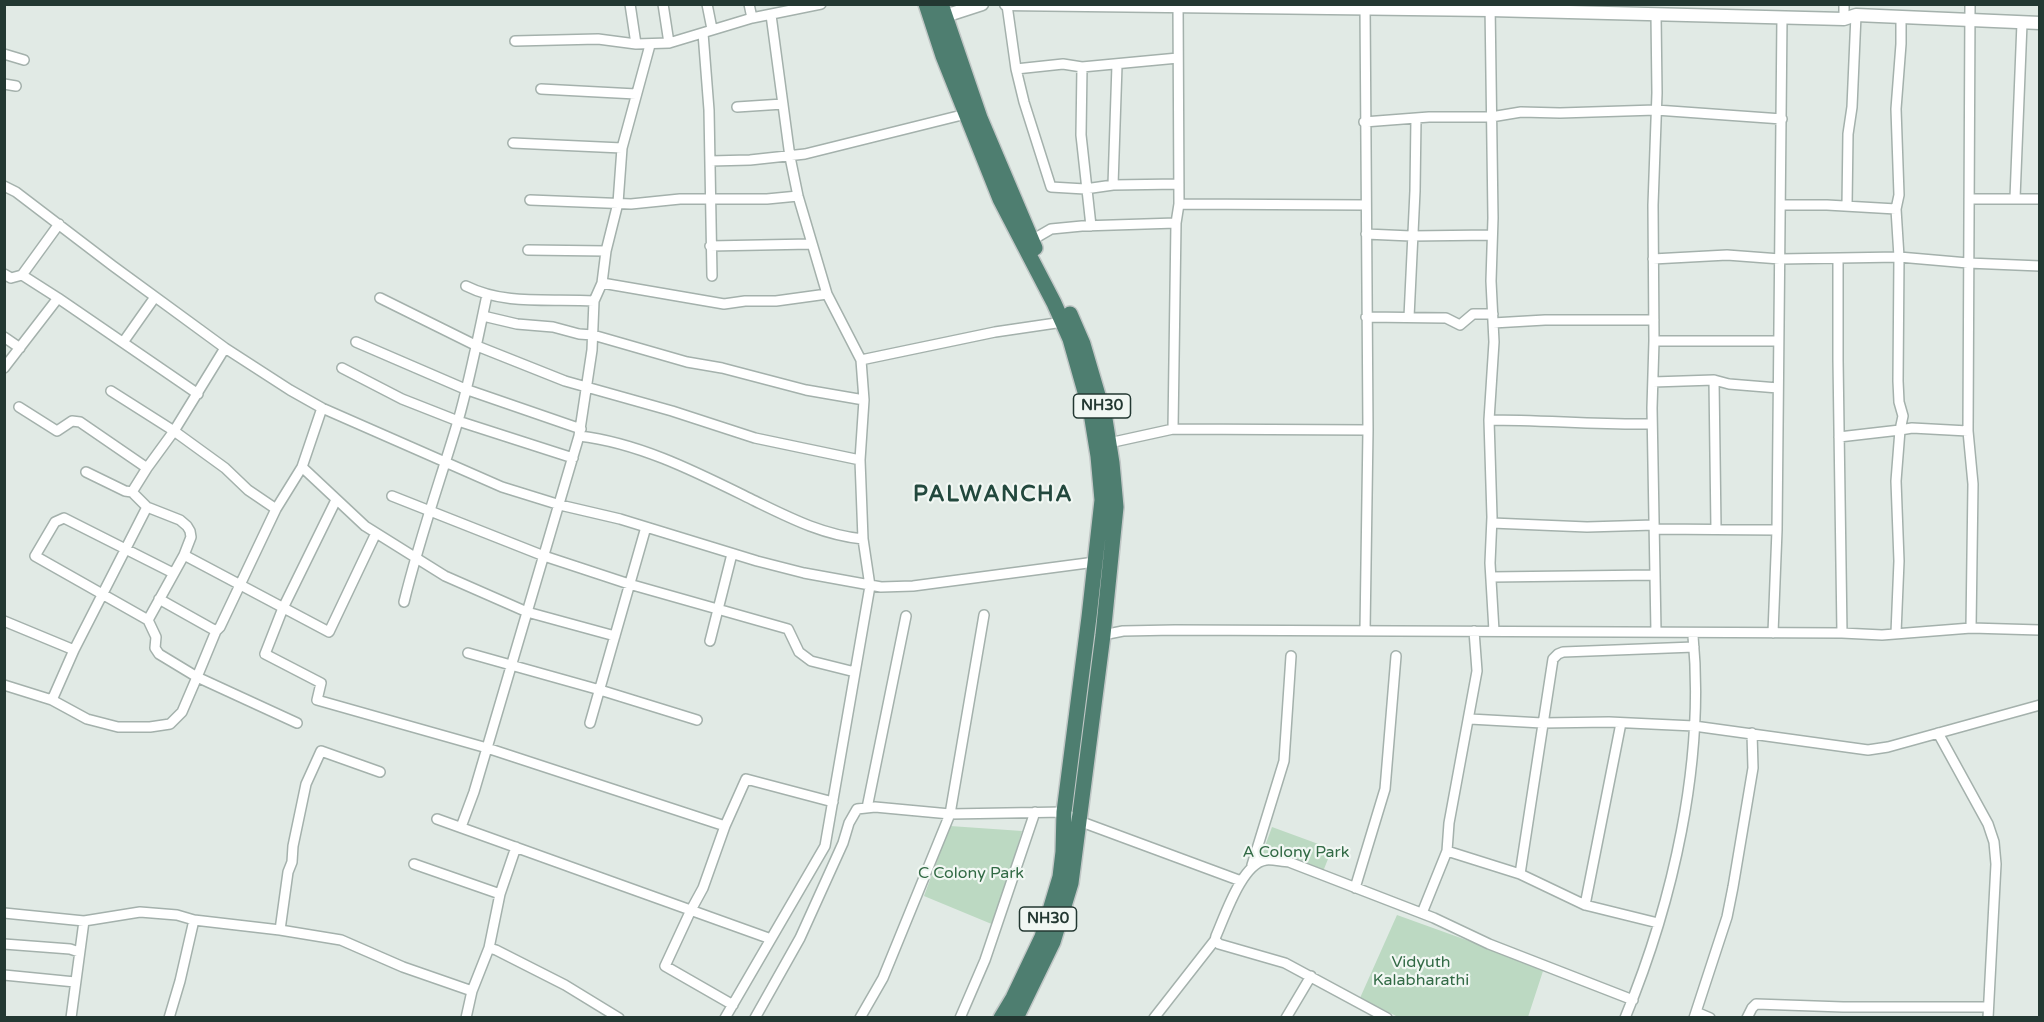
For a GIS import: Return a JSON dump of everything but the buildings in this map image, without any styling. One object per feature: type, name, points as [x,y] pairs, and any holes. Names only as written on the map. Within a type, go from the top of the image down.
[{"type":"highway","name":"NH30","points":[[926,4],[936,36],[1000,199],[1063,322],[1080,374],[1093,426],[1102,500],[1064,812],[1063,852],[1052,907],[1042,937],[1013,998],[1001,1017]]},
{"type":"highway","name":"NH30","points":[[943,10],[980,118],[1032,240],[1083,344],[1105,420],[1116,507],[1103,635],[1075,861],[1063,914],[1043,963],[1016,1017]]},
{"type":"street","points":[[630,4],[636,44]]},
{"type":"street","points":[[663,4],[669,43]]},
{"type":"street","points":[[707,4],[712,276]]},
{"type":"street","points":[[749,4],[752,18]]},
{"type":"street","points":[[514,41],[598,39],[650,45],[669,43],[752,18],[771,15],[791,8],[821,4]]},
{"type":"street","points":[[936,36],[943,10],[982,4]]},
{"type":"street","points":[[1179,184],[1113,185],[1085,189],[1051,187],[1016,69],[1007,4],[1490,7],[1656,15],[1686,10],[1782,16],[1970,18],[2040,23]]},
{"type":"street","points":[[1844,4],[1850,17],[1852,107],[1848,134],[1847,206]]},
{"type":"street","points":[[1970,4],[1968,431],[1973,484],[1971,628]]},
{"type":"street","points":[[1173,429],[1176,223],[1179,204],[1178,6]]},
{"type":"street","points":[[1365,7],[1364,122],[1368,430],[1365,631]]},
{"type":"street","points":[[1490,7],[1494,342],[1489,420],[1494,632]]},
{"type":"street","points":[[725,1017],[825,846],[870,586],[863,539],[860,460],[864,400],[861,360],[827,294],[798,196],[790,157],[771,15]]},
{"type":"street","points":[[1656,15],[1652,424],[1656,632]]},
{"type":"street","points":[[1773,633],[1779,426],[1782,16]]},
{"type":"street","points":[[1896,633],[1899,561],[1896,481],[1903,416],[1899,402],[1898,381],[1899,257],[1896,210],[1899,195],[1896,109],[1901,18]]},
{"type":"street","points":[[2015,198],[2022,23]]},
{"type":"street","points":[[460,827],[474,792],[580,432],[588,386],[594,301],[602,283],[606,250],[618,203],[622,148],[650,45]]},
{"type":"street","points":[[4,54],[24,60]]},
{"type":"street","points":[[1016,69],[1063,64],[1082,67],[1117,65],[1178,58]]},
{"type":"street","points":[[1113,185],[1117,65]]},
{"type":"street","points":[[1082,67],[1081,135],[1085,189],[1091,226]]},
{"type":"street","points":[[4,84],[15,86]]},
{"type":"street","points":[[541,88],[636,94]]},
{"type":"street","points":[[737,107],[783,104]]},
{"type":"street","points":[[1364,122],[1416,118],[1491,117],[1521,111],[1560,113],[1656,110],[1782,119]]},
{"type":"street","points":[[710,161],[790,157],[966,114]]},
{"type":"street","points":[[1409,317],[1416,118]]},
{"type":"street","points":[[513,143],[622,148]]},
{"type":"street","points":[[4,186],[16,192],[225,348],[290,390],[322,408],[502,487],[560,505],[646,527],[732,554],[804,573],[870,586],[913,586],[1095,562]]},
{"type":"street","points":[[530,200],[618,203],[798,196]]},
{"type":"street","points":[[1969,199],[2040,199]]},
{"type":"street","points":[[1179,204],[1366,205]]},
{"type":"street","points":[[1781,205],[1847,206],[1896,210]]},
{"type":"street","points":[[1032,240],[1051,229],[1176,223]]},
{"type":"street","points":[[4,274],[11,278],[22,275],[58,224]]},
{"type":"street","points":[[1366,234],[1492,235]]},
{"type":"street","points":[[710,246],[811,244]]},
{"type":"street","points":[[528,250],[606,250]]},
{"type":"street","points":[[1653,259],[1727,255],[1780,259],[1899,257],[1968,264],[2040,266]]},
{"type":"street","points":[[1839,259],[1842,633]]},
{"type":"street","points":[[22,275],[124,341],[198,394]]},
{"type":"street","points":[[602,283],[723,304],[776,301],[827,294]]},
{"type":"street","points":[[466,286],[487,295],[511,299],[594,301]]},
{"type":"street","points":[[404,602],[458,420],[487,295]]},
{"type":"street","points":[[124,341],[155,297]]},
{"type":"street","points":[[4,368],[58,298]]},
{"type":"street","points":[[380,298],[477,346],[565,381],[588,386],[755,438],[860,460]]},
{"type":"street","points":[[1366,317],[1446,318],[1460,325],[1473,314],[1493,318],[1545,320],[1654,320]]},
{"type":"street","points":[[483,316],[517,324],[553,327],[592,335],[687,362],[722,368],[806,390],[864,400]]},
{"type":"street","points":[[861,360],[995,332],[1063,322]]},
{"type":"street","points":[[4,337],[20,348]]},
{"type":"street","points":[[1654,341],[1778,341]]},
{"type":"street","points":[[356,342],[466,389],[580,432],[639,451],[718,483],[820,530],[844,537],[863,539]]},
{"type":"street","points":[[132,492],[198,394],[225,348]]},
{"type":"street","points":[[342,368],[402,399],[573,458]]},
{"type":"street","points":[[1653,382],[1714,380],[1729,384],[1778,388]]},
{"type":"street","points":[[1714,380],[1716,529]]},
{"type":"street","points":[[111,391],[174,431],[225,468],[248,490],[276,509]]},
{"type":"street","points":[[19,407],[57,431],[72,421],[80,422],[147,468]]},
{"type":"street","points":[[4,685],[52,700],[87,719],[117,727],[150,727],[170,724],[182,712],[216,631],[276,509],[302,467],[322,408]]},
{"type":"street","points":[[1489,420],[1540,420],[1614,425],[1652,424]]},
{"type":"street","points":[[1093,426],[1109,443],[1173,429],[1368,430]]},
{"type":"street","points":[[1839,437],[1912,428],[1968,431]]},
{"type":"street","points":[[302,467],[365,526],[445,576],[527,612],[615,636]]},
{"type":"street","points":[[86,472],[125,491],[132,492],[147,507],[180,520],[187,526],[191,537],[184,555],[148,620]]},
{"type":"street","points":[[392,496],[544,556],[628,584],[788,629],[799,652],[811,661],[855,672]]},
{"type":"street","points":[[336,500],[283,608],[264,654],[321,683],[317,700],[487,748],[725,826]]},
{"type":"street","points":[[52,700],[74,650],[147,507]]},
{"type":"street","points":[[173,573],[64,518],[55,522],[35,556],[148,620],[156,637],[155,648],[159,654],[197,677],[297,723]]},
{"type":"street","points":[[1492,523],[1777,530]]},
{"type":"street","points":[[590,723],[646,527]]},
{"type":"street","points":[[184,555],[330,632],[376,533]]},
{"type":"street","points":[[710,642],[732,554]]},
{"type":"street","points":[[1491,577],[1655,575]]},
{"type":"street","points":[[159,599],[216,631]]},
{"type":"street","points":[[860,1017],[883,978],[950,814],[984,615]]},
{"type":"street","points":[[867,808],[906,616]]},
{"type":"street","points":[[1089,617],[1103,635],[1123,631],[1365,631],[1842,633],[1882,636],[1971,628],[2040,630]]},
{"type":"street","points":[[4,621],[74,650]]},
{"type":"street","points":[[1422,913],[1447,851],[1449,823],[1470,719],[1477,671],[1474,632]]},
{"type":"street","points":[[1625,1017],[1633,1000],[1658,923],[1675,858],[1688,790],[1695,709],[1693,636]]},
{"type":"street","points":[[1520,874],[1552,659],[1558,654],[1694,647]]},
{"type":"street","points":[[468,653],[697,720]]},
{"type":"street","points":[[1154,1017],[1215,940],[1241,880],[1252,865],[1284,762],[1291,656]]},
{"type":"street","points":[[1355,888],[1385,789],[1396,656]]},
{"type":"street","points":[[1470,719],[1694,726],[1868,750],[1888,747],[2040,705]]},
{"type":"street","points":[[1586,905],[1621,723]]},
{"type":"street","points":[[1710,1017],[1695,1015],[1727,917],[1753,768],[1752,733]]},
{"type":"street","points":[[1747,1017],[1756,1004],[1988,1012],[1996,864],[1994,842],[1988,824],[1938,733]]},
{"type":"street","points":[[280,930],[288,873],[306,784],[321,751],[380,772]]},
{"type":"street","points":[[733,1005],[665,966],[703,888],[725,826],[746,779],[833,802]]},
{"type":"street","points":[[755,1017],[800,938],[857,809],[950,814],[1064,812],[1079,821],[1241,880]]},
{"type":"street","points":[[960,1017],[985,960],[1035,813]]},
{"type":"street","points":[[437,819],[771,939]]},
{"type":"street","points":[[466,1017],[472,991],[489,948],[500,894],[516,847]]},
{"type":"street","points":[[1447,851],[1520,874],[1586,905],[1658,923]]},
{"type":"street","points":[[1252,865],[1265,860],[1289,862],[1422,913],[1489,944],[1633,1000]]},
{"type":"street","points":[[414,864],[500,894]]},
{"type":"street","points":[[4,913],[84,921],[140,912],[177,915],[194,920],[340,940],[403,967],[472,991]]},
{"type":"street","points":[[169,1017],[194,920]]},
{"type":"street","points":[[71,1017],[84,921]]},
{"type":"street","points":[[1215,940],[1224,946],[1285,963],[1381,1016]]},
{"type":"street","points":[[4,944],[70,949],[79,952]]},
{"type":"street","points":[[489,948],[565,985],[619,1017]]},
{"type":"street","points":[[4,975],[75,982]]},
{"type":"street","points":[[1286,1017],[1311,976]]},
{"type":"green space","name":"C Colony Park","points":[[950,826],[1022,831],[994,925],[924,896]]},
{"type":"green space","name":"A Colony Park","points":[[1272,827],[1332,849],[1320,879],[1261,857]]},
{"type":"green space","name":"Vidyuth Kalabharathi","points":[[1397,915],[1544,968],[1528,1017],[1398,1017],[1360,998]]},
{"type":"district","name":"PALWANCHA","points":[[993,495]]}]
